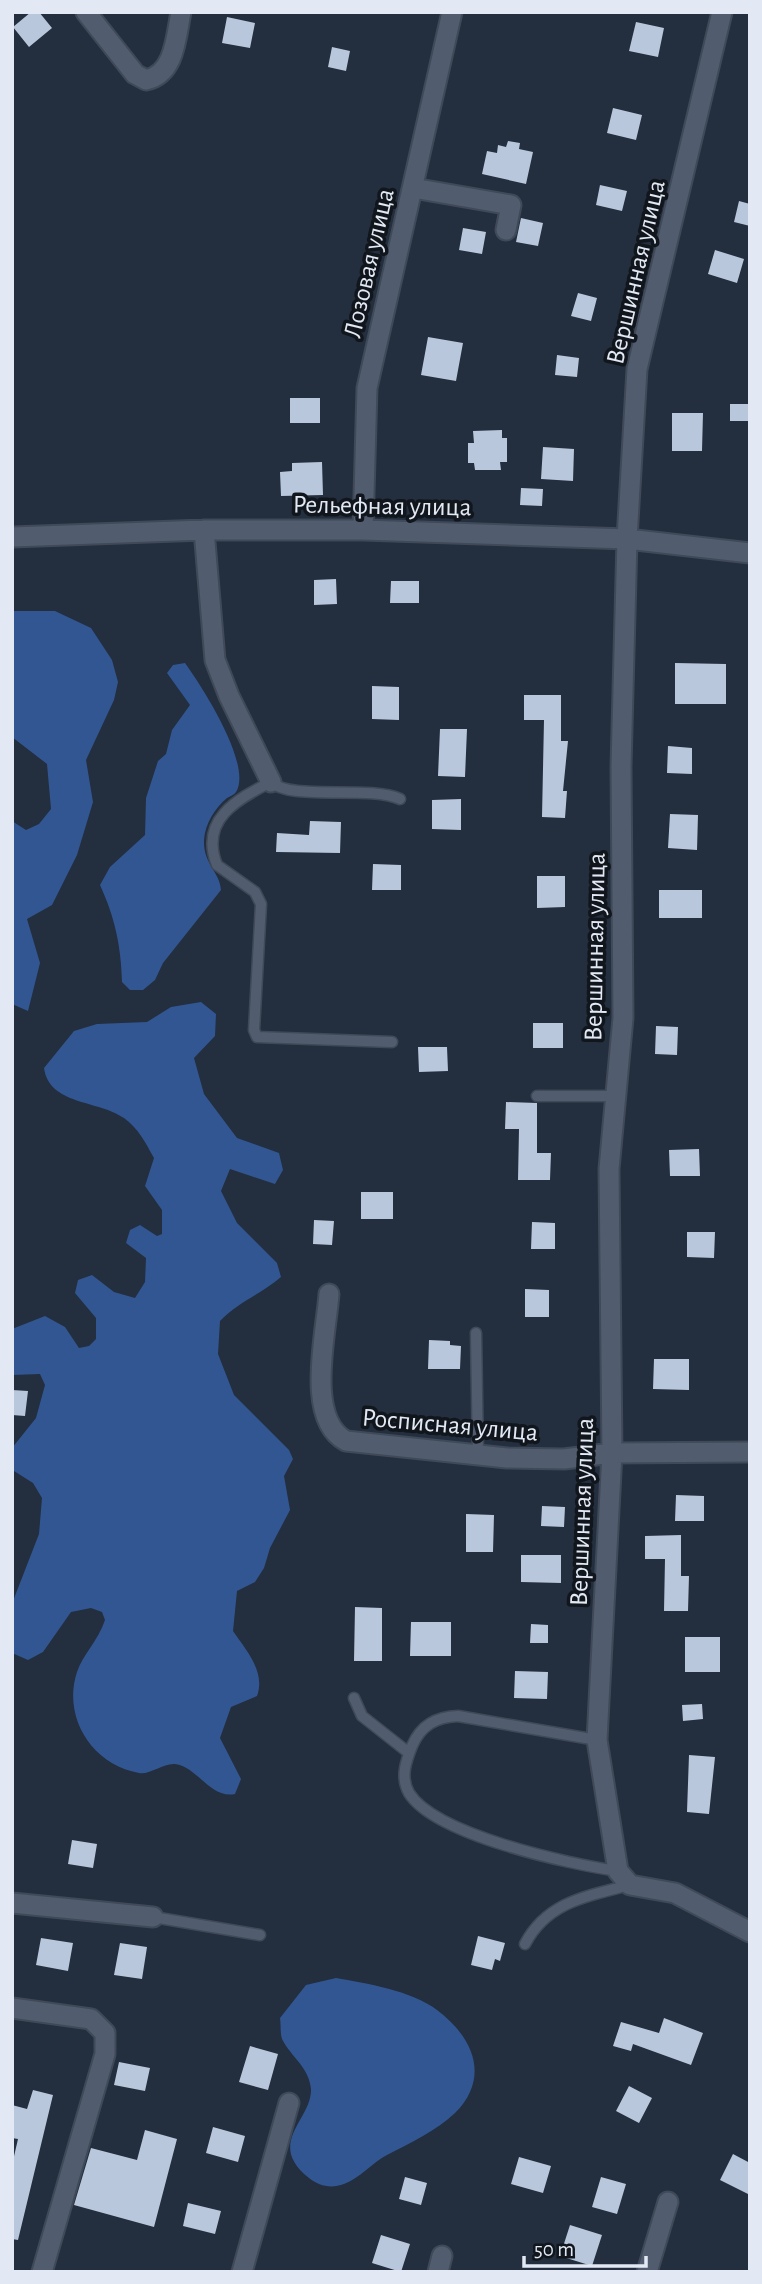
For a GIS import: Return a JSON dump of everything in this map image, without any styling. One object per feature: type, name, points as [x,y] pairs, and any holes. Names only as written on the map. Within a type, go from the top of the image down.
[{"type":"street","points":[[86,12],[135,74],[146,80],[162,73],[168,65],[181,12]]},
{"type":"street","name":"Лозовая улица","points":[[363,530],[366,388],[452,12]]},
{"type":"street","name":"Вершинная улица","points":[[624,1878],[597,1740],[612,1453],[609,1169],[623,1018],[621,767],[627,539],[637,369],[722,12]]},
{"type":"street","points":[[413,188],[511,205],[506,230]]},
{"type":"street","points":[[204,530],[215,660],[271,782]]},
{"type":"street","name":"Рельефная улица","points":[[12,537],[204,530],[363,530],[627,539],[750,553]]},
{"type":"street","name":"Росписная улица","points":[[329,1294],[321,1405],[334,1434],[346,1441],[478,1457],[564,1459],[612,1453],[750,1452]]},
{"type":"street","points":[[624,1878],[675,1894],[750,1932]]},
{"type":"street","points":[[12,1903],[153,1917]]},
{"type":"street","points":[[12,2008],[91,2018],[105,2033],[105,2054],[42,2272]]},
{"type":"street","points":[[242,2272],[289,2103]]},
{"type":"street","points":[[647,2272],[668,2202]]},
{"type":"lane","points":[[392,1042],[262,1039],[255,1034],[261,904],[254,892],[216,865],[211,841],[215,827],[230,805],[271,782],[285,789],[378,792],[400,799]]},
{"type":"lane","points":[[537,1096],[615,1096]]},
{"type":"lane","points":[[476,1334],[478,1457]]},
{"type":"lane","points":[[354,1698],[362,1716],[409,1753]]},
{"type":"lane","points":[[597,1740],[458,1716],[441,1717],[416,1736],[404,1778],[409,1793],[442,1823],[573,1865],[624,1878]]},
{"type":"lane","points":[[525,1944],[541,1919],[624,1878]]},
{"type":"lane","points":[[153,1917],[260,1935]]},
{"type":"shaded area","points":[[12,611],[55,611],[91,628],[112,660],[118,682],[114,700],[86,760],[93,802],[77,855],[52,905],[27,919],[40,963],[28,1011],[12,1004],[12,821],[26,830],[39,824],[51,809],[47,764],[12,737]]},
{"type":"shaded area","points":[[185,663],[223,726],[237,764],[239,780],[236,792],[215,811],[206,828],[204,840],[206,855],[221,890],[163,963],[155,980],[143,990],[130,990],[122,982],[116,932],[100,885],[110,867],[145,835],[146,798],[158,761],[166,754],[172,730],[190,705],[167,673],[173,665]]},
{"type":"shaded area","points":[[201,1002],[216,1014],[215,1036],[194,1058],[204,1094],[237,1138],[279,1153],[283,1170],[275,1184],[230,1169],[221,1191],[237,1223],[277,1263],[281,1277],[234,1308],[220,1321],[218,1354],[234,1395],[289,1450],[293,1459],[284,1476],[290,1510],[255,1582],[237,1591],[233,1631],[257,1670],[259,1687],[257,1696],[231,1707],[220,1738],[241,1779],[235,1794],[218,1792],[191,1771],[175,1764],[143,1773],[122,1768],[107,1760],[85,1736],[78,1722],[73,1689],[80,1665],[105,1620],[102,1612],[91,1608],[71,1612],[43,1652],[28,1660],[12,1653],[13,1601],[39,1534],[42,1498],[33,1483],[14,1471],[12,1448],[36,1418],[45,1385],[40,1374],[12,1375],[12,1329],[45,1316],[65,1327],[79,1348],[89,1346],[96,1339],[96,1318],[75,1293],[78,1280],[92,1275],[114,1292],[135,1298],[145,1282],[146,1258],[126,1243],[130,1230],[140,1225],[157,1236],[162,1234],[162,1210],[145,1186],[154,1158],[141,1136],[124,1118],[55,1089],[44,1068],[74,1031],[97,1024],[147,1022],[171,1007]]},
{"type":"shaded area","points":[[336,1978],[374,1985],[427,2003],[460,2032],[473,2058],[475,2072],[466,2099],[448,2119],[382,2158],[350,2182],[330,2186],[321,2185],[309,2178],[296,2165],[291,2154],[294,2132],[305,2111],[311,2089],[307,2074],[282,2039],[280,2018],[306,1985]]},
{"type":"building","points":[[31,12],[39,12],[52,28],[29,47],[13,27]]},
{"type":"building","points":[[227,17],[255,23],[250,48],[222,43]]},
{"type":"building","points":[[636,22],[664,28],[658,57],[629,51]]},
{"type":"building","points":[[332,47],[350,51],[346,71],[328,67]]},
{"type":"building","points":[[613,108],[642,115],[636,140],[607,133]]},
{"type":"building","points":[[508,141],[520,143],[519,149],[533,152],[526,184],[482,174],[487,151],[497,153],[498,145],[506,147]]},
{"type":"building","points":[[600,185],[627,191],[622,211],[596,205]]},
{"type":"building","points":[[739,201],[750,204],[750,226],[734,222]]},
{"type":"building","points":[[521,218],[543,223],[538,246],[516,242]]},
{"type":"building","points":[[463,228],[486,232],[482,254],[459,250]]},
{"type":"building","points":[[715,250],[744,259],[737,283],[708,274]]},
{"type":"building","points":[[578,293],[597,298],[591,321],[571,316]]},
{"type":"building","points":[[428,337],[463,343],[456,381],[421,375]]},
{"type":"building","points":[[557,355],[579,358],[577,377],[555,375]]},
{"type":"building","points":[[290,398],[320,398],[320,423],[290,423]]},
{"type":"building","points":[[730,404],[750,404],[750,421],[730,421]]},
{"type":"building","points":[[672,413],[703,413],[702,451],[672,451]]},
{"type":"building","points":[[502,430],[502,438],[507,438],[507,462],[500,462],[501,470],[475,470],[474,463],[468,463],[468,443],[474,443],[473,431]]},
{"type":"building","points":[[543,447],[574,449],[573,481],[541,479]]},
{"type":"building","points":[[322,462],[323,495],[281,496],[280,472],[292,471],[292,463]]},
{"type":"building","points":[[521,488],[543,489],[542,506],[520,505]]},
{"type":"building","points":[[336,579],[337,604],[314,605],[314,580]]},
{"type":"building","points":[[391,581],[419,581],[419,603],[390,603]]},
{"type":"building","points":[[675,663],[726,664],[726,704],[675,704]]},
{"type":"building","points":[[372,686],[399,687],[399,720],[372,719]]},
{"type":"building","points":[[524,695],[561,695],[561,741],[568,741],[563,791],[567,791],[565,818],[542,817],[544,720],[524,720]]},
{"type":"building","points":[[440,729],[467,729],[465,777],[438,776]]},
{"type":"building","points":[[668,746],[692,748],[692,774],[667,773]]},
{"type":"building","points":[[461,799],[461,830],[432,829],[432,800]]},
{"type":"building","points":[[670,814],[698,815],[697,850],[668,848]]},
{"type":"building","points":[[310,821],[341,822],[340,853],[276,852],[277,833],[309,835]]},
{"type":"building","points":[[373,864],[401,865],[401,890],[372,890]]},
{"type":"building","points":[[537,876],[565,876],[565,907],[537,908]]},
{"type":"building","points":[[659,890],[702,890],[702,918],[659,918]]},
{"type":"building","points":[[533,1023],[563,1023],[563,1048],[533,1048]]},
{"type":"building","points":[[656,1026],[678,1027],[677,1055],[655,1054]]},
{"type":"building","points":[[418,1047],[447,1047],[448,1071],[419,1072]]},
{"type":"building","points":[[506,1102],[537,1103],[537,1153],[551,1153],[550,1180],[518,1180],[519,1129],[505,1129]]},
{"type":"building","points":[[699,1149],[700,1176],[670,1176],[669,1150]]},
{"type":"building","points":[[361,1192],[393,1192],[393,1219],[361,1219]]},
{"type":"building","points":[[314,1220],[334,1221],[332,1245],[313,1244]]},
{"type":"building","points":[[532,1222],[555,1223],[555,1249],[531,1249]]},
{"type":"building","points":[[687,1232],[715,1232],[714,1258],[687,1257]]},
{"type":"building","points":[[525,1289],[549,1290],[549,1317],[525,1317]]},
{"type":"building","points":[[429,1340],[450,1341],[450,1345],[461,1346],[460,1369],[428,1369]]},
{"type":"building","points":[[654,1359],[689,1359],[689,1390],[653,1389]]},
{"type":"building","points":[[12,1390],[28,1391],[25,1416],[12,1415]]},
{"type":"building","points":[[676,1495],[704,1496],[704,1521],[675,1521]]},
{"type":"building","points":[[542,1506],[565,1507],[564,1527],[541,1526]]},
{"type":"building","points":[[466,1514],[494,1515],[493,1552],[466,1552]]},
{"type":"building","points":[[681,1535],[681,1576],[689,1576],[688,1611],[664,1611],[665,1559],[645,1559],[645,1536]]},
{"type":"building","points":[[521,1555],[561,1555],[561,1583],[521,1582]]},
{"type":"building","points":[[355,1607],[382,1608],[382,1661],[354,1661]]},
{"type":"building","points":[[411,1622],[451,1622],[451,1656],[410,1656]]},
{"type":"building","points":[[531,1624],[548,1625],[548,1643],[530,1643]]},
{"type":"building","points":[[685,1637],[720,1637],[720,1672],[685,1672]]},
{"type":"building","points":[[515,1671],[548,1672],[547,1699],[514,1698]]},
{"type":"building","points":[[702,1704],[703,1719],[683,1721],[682,1705]]},
{"type":"building","points":[[689,1755],[715,1757],[709,1814],[687,1812]]},
{"type":"building","points":[[72,1840],[97,1844],[93,1868],[68,1864]]},
{"type":"building","points":[[478,1936],[505,1943],[500,1961],[495,1959],[492,1970],[471,1965]]},
{"type":"building","points":[[41,1938],[73,1943],[68,1971],[36,1965]]},
{"type":"building","points":[[120,1943],[147,1947],[142,1979],[114,1975]]},
{"type":"building","points":[[664,2018],[703,2033],[691,2065],[633,2044],[631,2051],[613,2046],[621,2022],[659,2033]]},
{"type":"building","points":[[250,2046],[278,2054],[268,2090],[239,2082]]},
{"type":"building","points":[[119,2062],[150,2068],[145,2091],[114,2085]]},
{"type":"building","points":[[629,2086],[652,2098],[639,2123],[616,2111]]},
{"type":"building","points":[[33,2090],[53,2095],[18,2240],[12,2239],[12,2165],[18,2139],[12,2138],[12,2105],[27,2109]]},
{"type":"building","points":[[213,2127],[245,2136],[238,2162],[206,2153]]},
{"type":"building","points":[[145,2130],[177,2139],[154,2227],[74,2205],[91,2148],[137,2160]]},
{"type":"building","points":[[733,2154],[750,2163],[750,2195],[720,2180]]},
{"type":"building","points":[[519,2157],[551,2166],[543,2193],[511,2184]]},
{"type":"building","points":[[405,2177],[427,2183],[421,2205],[399,2199]]},
{"type":"building","points":[[601,2177],[626,2184],[617,2214],[592,2207]]},
{"type":"building","points":[[188,2203],[221,2211],[215,2234],[183,2226]]},
{"type":"building","points":[[570,2225],[602,2235],[592,2266],[560,2256]]},
{"type":"building","points":[[381,2235],[410,2244],[401,2272],[372,2263]]}]
